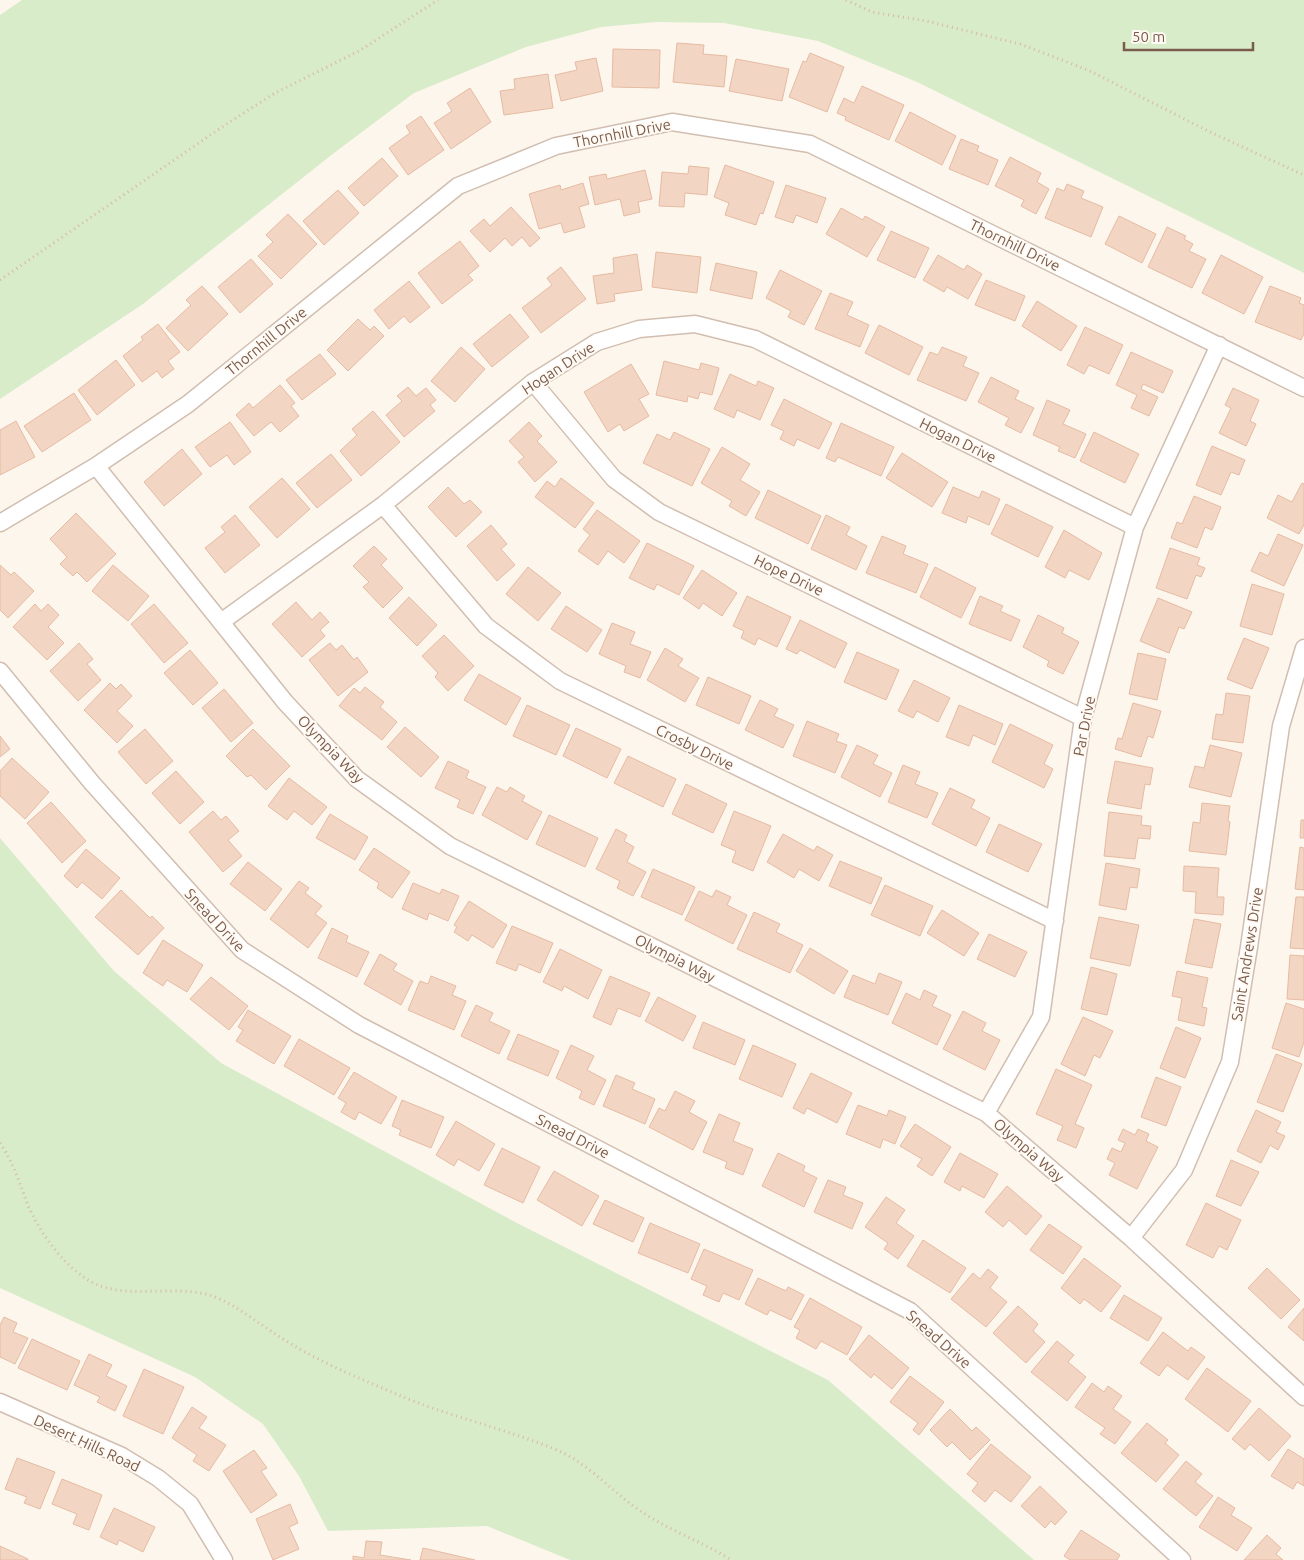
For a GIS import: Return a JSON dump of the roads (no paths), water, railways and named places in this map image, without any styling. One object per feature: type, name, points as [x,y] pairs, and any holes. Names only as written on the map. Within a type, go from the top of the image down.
[{"type":"street","name":"Thornhill Drive","points":[[0,523],[96,466],[188,404],[458,186],[556,146],[672,122],[810,144],[1304,388]]},
{"type":"street","name":"Hogan Drive","points":[[221,622],[383,506],[533,382],[597,342],[638,329],[695,324],[755,339],[1135,527]]},
{"type":"street","name":"Par Drive","points":[[986,1113],[1041,1017],[1083,718],[1135,527],[1219,345]]},
{"type":"street","name":"Hope Drive","points":[[533,382],[614,479],[659,512],[1083,718]]},
{"type":"street","name":"Olympia Way","points":[[96,466],[285,702],[357,779],[450,846],[986,1113],[1131,1238],[1304,1397]]},
{"type":"street","name":"Crosby Drive","points":[[383,506],[486,626],[560,681],[1055,921]]},
{"type":"street","name":"Saint Andrews Drive","points":[[1131,1238],[1184,1170],[1230,1062],[1281,726],[1304,648]]},
{"type":"street","name":"Snead Drive","points":[[0,671],[92,783],[242,950],[359,1025],[910,1311],[1182,1560]]},
{"type":"street","name":"Desert Hills Road","points":[[0,1402],[122,1456],[158,1478],[190,1504],[224,1560]]}]
